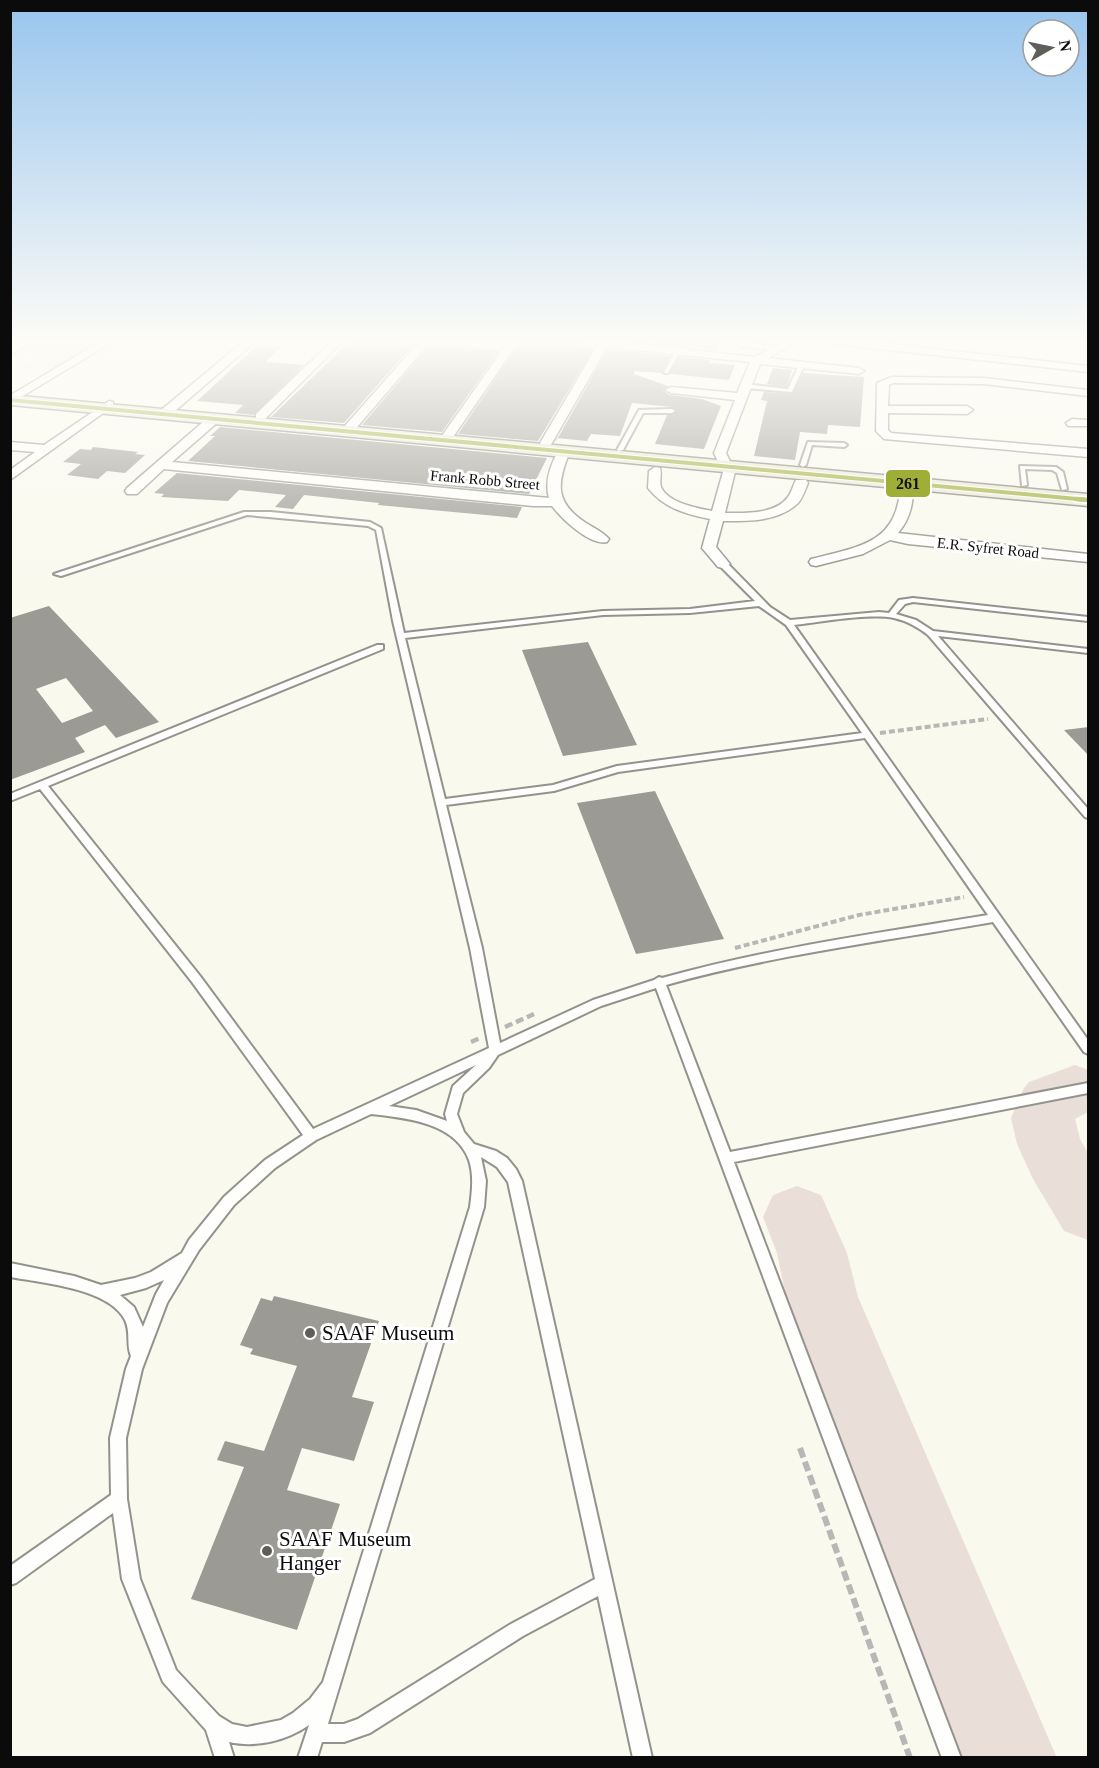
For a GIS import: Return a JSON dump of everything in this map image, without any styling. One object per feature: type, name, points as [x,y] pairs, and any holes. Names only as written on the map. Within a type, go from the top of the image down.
[{"type":"main road","points":[[282,424],[907,479],[1089,500]]},
{"type":"main road","points":[[313,424],[349,428]]},
{"type":"main road","points":[[555,447],[620,450],[802,474],[907,479],[1025,470],[1064,489],[1089,491]]},
{"type":"street","points":[[10,476],[82,424]]},
{"type":"street","points":[[132,491],[209,424]]},
{"type":"street","points":[[349,428],[353,424]]},
{"type":"street","points":[[447,437],[456,424]]},
{"type":"street","points":[[566,424],[555,447],[552,482],[556,502],[574,522],[602,539]]},
{"type":"street","points":[[723,564],[709,548],[729,472],[720,453],[732,424]]},
{"type":"street","points":[[882,424],[882,431],[888,436],[1089,453]]},
{"type":"street","points":[[10,446],[46,449]]},
{"type":"street","name":"Frank Robb Street","points":[[161,465],[533,502],[556,502]]},
{"type":"street","points":[[655,471],[651,479],[658,495],[683,509],[740,518],[775,513],[796,500],[800,492],[802,474]]},
{"type":"street","points":[[816,562],[862,549],[887,535],[901,519],[904,511],[907,479]]},
{"type":"street","name":"E.R. Syfret Road","points":[[887,535],[908,540],[1089,558]]},
{"type":"lane","points":[[620,450],[634,424]]},
{"type":"lane","points":[[802,474],[810,443],[844,445]]},
{"type":"lane","points":[[57,574],[246,513],[370,524],[379,529],[401,636],[476,948],[495,1049],[484,1065],[461,1084],[453,1098],[453,1122],[481,1175],[477,1207],[331,1687],[307,1758]]},
{"type":"lane","points":[[723,564],[774,615],[789,623],[1089,1049]]},
{"type":"lane","points":[[891,615],[902,602],[914,600],[1089,619]]},
{"type":"lane","points":[[401,636],[603,613],[690,611],[761,603]]},
{"type":"lane","points":[[789,623],[868,614],[891,615],[920,625],[931,633],[1089,815]]},
{"type":"lane","points":[[931,633],[1089,651]]},
{"type":"lane","points":[[10,798],[380,647]]},
{"type":"lane","points":[[440,803],[554,788],[627,767],[867,735]]},
{"type":"lane","points":[[42,785],[196,980],[311,1136]]},
{"type":"lane","points":[[104,1291],[129,1287],[154,1278],[177,1264],[229,1202],[270,1164],[311,1136],[597,1003],[659,981],[739,963],[996,918]]},
{"type":"lane","points":[[659,981],[952,1758]]},
{"type":"lane","points":[[726,1158],[1089,1088]]},
{"type":"lane","points":[[371,1109],[423,1115],[444,1124],[465,1143],[498,1157],[510,1170],[515,1181],[643,1758]]},
{"type":"lane","points":[[134,1369],[160,1299],[194,1245]]},
{"type":"lane","points":[[10,1270],[104,1291],[122,1302],[134,1320],[138,1343],[118,1438],[119,1499],[131,1579],[170,1676],[212,1723],[230,1733],[247,1736],[276,1731],[300,1720],[317,1706],[331,1687]]},
{"type":"lane","points":[[10,1577],[119,1499]]},
{"type":"lane","points":[[315,1733],[344,1733],[363,1726],[517,1630],[604,1583]]},
{"type":"lane","points":[[212,1723],[225,1758]]},
{"type":"path","points":[[867,735],[1003,717]]},
{"type":"path","points":[[800,1448],[910,1758]]},
{"type":"building","points":[[363,424],[448,424],[442,432],[362,425]]},
{"type":"building","points":[[465,424],[549,424],[538,441],[458,434]]},
{"type":"building","points":[[566,424],[625,424],[620,436],[591,434],[587,441],[558,438]]},
{"type":"building","points":[[663,424],[714,424],[704,449],[655,444]]},
{"type":"building","points":[[762,424],[860,424],[860,427],[828,425],[827,434],[800,432],[795,460],[754,456]]},
{"type":"building","points":[[220,427],[547,458],[529,494],[188,461],[215,436],[210,436]]},
{"type":"building","points":[[93,447],[138,452],[135,454],[145,455],[125,473],[107,471],[98,479],[67,475],[81,464],[63,462],[80,449],[91,450]]},
{"type":"building","points":[[177,473],[522,507],[517,518],[378,505],[379,503],[304,495],[293,509],[275,507],[286,495],[239,490],[228,501],[161,497],[164,494],[154,493]]},
{"type":"building","points":[[49,606],[159,722],[116,738],[105,725],[75,738],[85,752],[10,780],[10,618]],"holes":[[[66,678],[93,711],[62,723],[36,689]]]},
{"type":"building","points":[[588,642],[637,745],[563,756],[522,650]]},
{"type":"building","points":[[1089,727],[1089,756],[1064,730]]},
{"type":"building","points":[[655,791],[724,939],[636,954],[577,803]]},
{"type":"building","points":[[274,1296],[379,1321],[352,1397],[374,1402],[354,1461],[302,1448],[287,1490],[340,1504],[297,1630],[191,1599],[244,1467],[217,1460],[225,1441],[264,1451],[297,1366],[250,1354],[253,1349],[240,1345],[261,1298],[272,1301]]},
{"type":"taxiway","points":[[1075,1091],[1059,1096],[1046,1107],[1043,1118],[1044,1130],[1056,1159],[1088,1209]]},
{"type":"taxiway","points":[[797,1217],[812,1253],[822,1297],[1010,1758]]},
{"type":"transit line","name":"261","points":[[263,424],[1088,500]]},
{"type":"place","name":"SAAF Museum","points":[[310,1333]]},
{"type":"place","name":"SAAF Museum Hanger","points":[[267,1551]]}]
